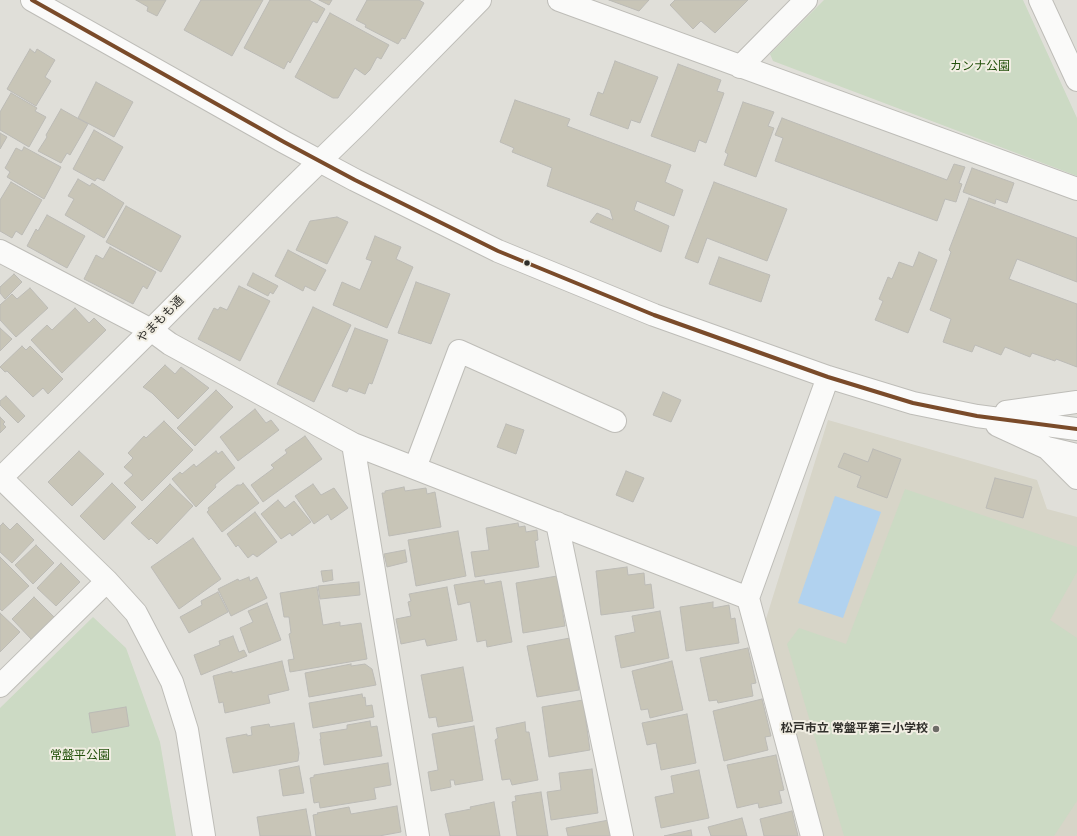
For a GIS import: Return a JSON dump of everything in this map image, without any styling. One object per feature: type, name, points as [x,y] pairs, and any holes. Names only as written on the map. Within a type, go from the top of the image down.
[{"type":"street","points":[[32,0],[355,180],[498,251],[654,315],[828,377],[913,403],[977,416],[1077,429]]},
{"type":"street","name":"やまもも通","points":[[0,478],[321,161],[480,0]]},
{"type":"street","points":[[559,0],[1077,190]]},
{"type":"street","points":[[740,67],[806,0]]},
{"type":"street","points":[[1040,0],[1069,40],[1077,80]]},
{"type":"street","points":[[0,251],[150,330],[170,344],[353,444],[748,598]]},
{"type":"street","points":[[415,468],[459,351],[615,421]]},
{"type":"street","points":[[812,836],[748,598],[828,377]]},
{"type":"street","points":[[977,416],[1077,402]]},
{"type":"street","points":[[977,416],[1047,448],[1077,455]]},
{"type":"street","points":[[353,444],[418,836]]},
{"type":"street","points":[[1047,448],[1077,478]]},
{"type":"street","points":[[0,478],[107,581],[136,613],[172,682],[187,730],[204,836]]},
{"type":"street","points":[[557,523],[622,836]]},
{"type":"street","points":[[0,686],[107,581]]},
{"type":"shaded area","name":"松戸市立 常盤平第三小学校","points":[[828,420],[1037,480],[1047,509],[1077,517],[1077,836],[823,836],[765,622]]},
{"type":"green space","name":"カンナ公園","points":[[824,0],[1023,0],[1077,118],[1077,176],[773,61],[770,54]]},
{"type":"green space","name":"松戸市立 常盤平第三小学校","points":[[905,489],[1077,547],[1077,572],[1050,620],[1077,638],[1077,801],[1054,836],[844,836],[787,644],[799,628],[846,644]]},
{"type":"green space","name":"常盤平公園","points":[[93,617],[126,648],[160,742],[176,836],[0,836],[0,708]]},
{"type":"water","points":[[835,496],[881,512],[843,618],[798,603]]},
{"type":"building","points":[[136,0],[166,0],[157,16],[147,11],[148,7]]},
{"type":"building","points":[[201,0],[263,0],[232,56],[184,30]]},
{"type":"building","points":[[270,0],[309,0],[325,9],[317,23],[313,21],[290,63],[288,61],[284,69],[244,48]]},
{"type":"building","points":[[319,0],[332,0],[329,5]]},
{"type":"building","points":[[367,0],[419,0],[424,3],[405,39],[402,38],[398,44],[365,27],[366,25],[356,20]]},
{"type":"building","points":[[609,0],[649,0],[639,11]]},
{"type":"building","points":[[675,0],[748,0],[715,33],[701,21],[693,29],[670,5]]},
{"type":"building","points":[[330,13],[389,45],[381,59],[377,57],[370,70],[365,75],[355,68],[338,98],[333,98],[295,77]]},
{"type":"building","points":[[30,49],[35,53],[37,49],[55,60],[45,77],[51,81],[36,106],[7,89]]},
{"type":"building","points":[[615,61],[658,77],[640,123],[631,120],[628,129],[590,115],[598,92],[603,94]]},
{"type":"building","points":[[678,64],[721,80],[717,91],[724,93],[706,143],[699,140],[695,152],[651,136]]},
{"type":"building","points":[[96,82],[133,102],[114,137],[78,118]]},
{"type":"building","points":[[11,93],[37,108],[35,111],[46,117],[29,147],[0,130],[0,112]]},
{"type":"building","points":[[515,100],[570,119],[567,126],[671,165],[665,182],[683,190],[674,216],[637,201],[634,210],[669,226],[661,252],[590,222],[597,213],[613,220],[610,210],[547,186],[552,168],[512,152],[514,148],[500,142]]},
{"type":"building","points":[[743,102],[774,112],[768,126],[774,128],[756,177],[724,165],[728,154],[725,152]]},
{"type":"building","points":[[61,109],[88,124],[70,155],[67,153],[61,163],[38,151]]},
{"type":"building","points":[[782,118],[947,180],[954,164],[965,167],[959,183],[962,184],[956,202],[945,199],[937,221],[775,161],[783,138],[775,135]]},
{"type":"building","points":[[94,130],[123,147],[104,181],[97,178],[95,181],[73,169]]},
{"type":"building","points":[[0,133],[7,137],[0,149]]},
{"type":"building","points":[[24,147],[61,167],[44,199],[7,177],[10,172],[5,168],[16,148],[22,151]]},
{"type":"building","points":[[972,168],[1014,183],[1007,203],[996,199],[995,204],[963,192]]},
{"type":"building","points":[[78,179],[90,186],[92,183],[124,203],[104,238],[65,215],[74,199],[68,196]]},
{"type":"building","points":[[11,182],[42,200],[22,235],[16,231],[12,238],[0,231],[0,200]]},
{"type":"building","points":[[714,182],[787,209],[767,261],[707,238],[698,263],[685,258]]},
{"type":"building","points":[[969,198],[1077,238],[1077,282],[1017,259],[1009,279],[1077,304],[1077,367],[1056,359],[1055,361],[1032,353],[1030,357],[1005,347],[1001,355],[975,345],[972,352],[943,342],[951,319],[930,310],[951,252],[949,250]]},
{"type":"building","points":[[126,206],[181,236],[161,272],[106,242]]},
{"type":"building","points":[[47,215],[85,236],[67,268],[27,246],[36,229],[38,231]]},
{"type":"building","points":[[337,217],[348,222],[327,264],[296,250],[310,221]]},
{"type":"building","points":[[375,236],[401,247],[396,259],[413,267],[387,328],[333,305],[342,282],[360,290],[372,261],[366,259]]},
{"type":"building","points":[[110,247],[156,272],[147,289],[143,286],[133,304],[84,279],[96,255],[103,259]]},
{"type":"building","points":[[288,250],[326,270],[315,291],[305,286],[303,291],[275,276]]},
{"type":"building","points":[[919,252],[937,260],[908,333],[875,320],[883,301],[879,299],[888,277],[892,279],[899,262],[913,267]]},
{"type":"building","points":[[719,257],[770,275],[761,302],[709,284]]},
{"type":"building","points":[[253,273],[278,286],[273,294],[270,292],[268,296],[247,285]]},
{"type":"building","points":[[14,274],[22,282],[5,299],[0,293],[0,287]]},
{"type":"building","points":[[416,282],[450,294],[431,344],[398,333]]},
{"type":"building","points":[[239,286],[270,301],[240,361],[198,339],[214,308],[218,310],[220,307],[227,310]]},
{"type":"building","points":[[30,288],[48,308],[16,337],[0,320],[0,305],[12,294],[17,299]]},
{"type":"building","points":[[313,307],[351,325],[314,402],[277,384]]},
{"type":"building","points":[[75,308],[89,323],[94,318],[106,330],[62,373],[31,340],[47,325],[52,330]]},
{"type":"building","points":[[0,328],[12,339],[0,351]]},
{"type":"building","points":[[355,328],[388,340],[372,384],[369,383],[365,394],[349,388],[347,392],[332,386]]},
{"type":"building","points":[[22,346],[26,350],[30,346],[63,379],[48,394],[43,388],[33,397],[7,371],[5,372],[0,367]]},
{"type":"building","points":[[165,365],[175,374],[181,367],[209,388],[178,419],[152,393],[143,387]]},
{"type":"building","points":[[216,390],[233,407],[195,446],[177,428]]},
{"type":"building","points":[[663,392],[681,400],[671,422],[653,415]]},
{"type":"building","points":[[6,396],[25,416],[18,423],[0,405],[0,401]]},
{"type":"building","points":[[255,409],[266,423],[271,420],[279,430],[238,461],[220,437]]},
{"type":"building","points":[[0,417],[5,422],[3,424],[6,427],[0,433]]},
{"type":"building","points":[[164,421],[193,450],[142,501],[124,483],[133,475],[124,467],[133,458],[128,453],[144,436],[146,438]]},
{"type":"building","points":[[506,424],[524,430],[516,454],[497,447]]},
{"type":"building","points":[[305,436],[322,459],[263,502],[251,485],[274,468],[271,465],[287,453],[285,450]]},
{"type":"building","points":[[873,449],[901,459],[887,498],[857,487],[861,476],[838,467],[844,453],[868,462]]},
{"type":"building","points":[[79,451],[104,474],[72,506],[48,482]]},
{"type":"building","points":[[216,451],[218,454],[222,451],[235,468],[215,485],[216,487],[196,507],[172,479],[180,472],[182,474],[194,464],[196,467]]},
{"type":"building","points":[[626,471],[644,478],[633,502],[616,495]]},
{"type":"building","points":[[995,478],[1032,487],[1023,518],[986,508]]},
{"type":"building","points":[[112,483],[136,507],[104,540],[80,516]]},
{"type":"building","points":[[243,483],[259,503],[222,532],[207,512],[209,510],[208,508],[237,485],[241,485]]},
{"type":"building","points":[[170,484],[193,506],[157,544],[151,538],[149,540],[131,523]]},
{"type":"building","points":[[313,484],[321,495],[334,488],[348,508],[331,520],[328,514],[314,524],[295,496]]},
{"type":"building","points":[[404,487],[405,491],[426,488],[427,494],[435,492],[441,527],[389,536],[382,493]]},
{"type":"building","points":[[278,500],[285,508],[294,501],[311,522],[292,536],[290,533],[281,539],[261,514]]},
{"type":"building","points":[[255,512],[277,542],[257,557],[253,554],[248,558],[238,545],[236,547],[227,534]]},
{"type":"building","points":[[3,523],[10,530],[17,523],[34,540],[12,563],[0,552],[0,526]]},
{"type":"building","points":[[518,523],[519,527],[525,526],[526,532],[537,530],[538,540],[535,541],[539,567],[475,577],[471,552],[489,550],[486,528]]},
{"type":"building","points":[[458,531],[466,576],[416,586],[408,540]]},
{"type":"building","points":[[193,538],[221,579],[179,609],[151,567]]},
{"type":"building","points":[[36,545],[54,563],[33,584],[15,565]]},
{"type":"building","points":[[405,550],[407,562],[387,567],[384,554]]},
{"type":"building","points":[[0,557],[29,586],[2,611],[0,609]]},
{"type":"building","points":[[61,563],[80,582],[56,606],[37,588]]},
{"type":"building","points":[[627,567],[628,575],[644,573],[645,585],[651,584],[654,608],[601,615],[596,571]]},
{"type":"building","points":[[332,570],[333,580],[323,582],[321,571]]},
{"type":"building","points":[[557,576],[565,626],[523,633],[516,583]]},
{"type":"building","points":[[249,577],[250,581],[257,577],[267,598],[231,616],[218,589],[238,579],[239,581]]},
{"type":"building","points":[[484,580],[485,584],[501,581],[512,642],[487,647],[486,640],[477,642],[470,602],[458,605],[454,585]]},
{"type":"building","points":[[359,582],[360,595],[320,599],[318,586]]},
{"type":"building","points":[[317,587],[323,625],[340,622],[340,626],[361,623],[367,659],[290,672],[288,660],[294,659],[289,634],[291,633],[289,617],[284,617],[280,593]]},
{"type":"building","points":[[447,587],[457,640],[427,646],[425,639],[401,644],[396,619],[411,616],[408,602],[411,601],[409,594]]},
{"type":"building","points":[[218,592],[228,612],[189,633],[180,617],[202,605],[201,601]]},
{"type":"building","points":[[34,597],[54,617],[31,639],[12,619]]},
{"type":"building","points":[[713,602],[713,608],[729,605],[731,619],[735,618],[739,643],[686,651],[680,607]]},
{"type":"building","points":[[267,603],[281,640],[249,653],[240,628],[253,622],[248,611]]},
{"type":"building","points":[[660,611],[669,658],[621,668],[615,636],[635,632],[632,616]]},
{"type":"building","points":[[0,613],[20,632],[0,652]]},
{"type":"building","points":[[233,636],[239,652],[244,650],[247,656],[201,675],[194,655],[220,645],[219,641]]},
{"type":"building","points":[[570,638],[579,690],[537,697],[527,646]]},
{"type":"building","points":[[748,648],[756,683],[751,684],[753,696],[718,703],[717,700],[709,701],[700,658]]},
{"type":"building","points":[[282,661],[289,690],[268,695],[270,703],[225,713],[223,702],[219,703],[213,676]]},
{"type":"building","points":[[672,661],[683,710],[650,718],[648,709],[641,710],[632,671]]},
{"type":"building","points":[[351,664],[351,666],[365,664],[372,669],[376,685],[309,697],[305,673]]},
{"type":"building","points":[[463,667],[473,721],[438,727],[436,717],[429,718],[421,675]]},
{"type":"building","points":[[362,694],[363,698],[365,697],[366,706],[372,705],[374,717],[313,728],[309,703]]},
{"type":"building","points":[[762,699],[771,736],[765,737],[768,750],[724,761],[713,711]]},
{"type":"building","points":[[583,700],[590,750],[549,757],[542,707]]},
{"type":"building","points":[[126,707],[129,726],[92,733],[89,713]]},
{"type":"building","points":[[687,714],[696,763],[661,770],[656,743],[647,745],[642,723]]},
{"type":"building","points":[[370,721],[371,727],[377,726],[382,756],[324,765],[320,733],[347,729],[347,725]]},
{"type":"building","points":[[525,722],[526,732],[529,732],[538,780],[512,785],[510,779],[502,780],[495,740],[498,738],[496,728]]},
{"type":"building","points":[[294,723],[299,753],[298,761],[233,773],[226,738],[247,734],[247,736],[252,735],[251,727],[269,724],[270,727]]},
{"type":"building","points":[[474,726],[483,780],[455,785],[454,780],[450,780],[451,787],[431,791],[428,772],[438,770],[432,734]]},
{"type":"building","points":[[776,755],[784,790],[779,791],[782,803],[759,808],[758,803],[737,808],[727,765]]},
{"type":"building","points":[[388,763],[391,785],[374,788],[376,799],[320,808],[319,802],[314,803],[310,778],[314,777],[314,775]]},
{"type":"building","points":[[299,766],[304,793],[283,796],[279,770]]},
{"type":"building","points":[[592,769],[598,813],[551,820],[547,792],[561,790],[559,773]]},
{"type":"building","points":[[699,770],[709,818],[661,828],[655,797],[674,793],[671,776]]},
{"type":"building","points":[[541,792],[548,836],[517,836],[512,802],[516,801],[515,796]]},
{"type":"building","points":[[494,802],[500,836],[450,836],[445,814],[471,809],[470,807]]},
{"type":"building","points":[[397,806],[401,832],[379,836],[316,836],[313,815],[318,814],[317,813],[349,807],[351,814]]},
{"type":"building","points":[[306,809],[311,836],[260,836],[257,817]]},
{"type":"building","points":[[792,811],[798,836],[764,836],[760,819]]},
{"type":"building","points":[[742,818],[747,836],[711,836],[708,827]]},
{"type":"building","points":[[609,820],[612,836],[568,836],[566,828]]},
{"type":"building","points":[[691,830],[692,836],[664,836]]},
{"type":"transit line","points":[[32,0],[284,142],[355,180],[498,251],[654,315],[828,377],[913,403],[977,416],[1077,429]]},
{"type":"place","name":"松戸市立 常盤平第三小学校","points":[[936,729]]}]
